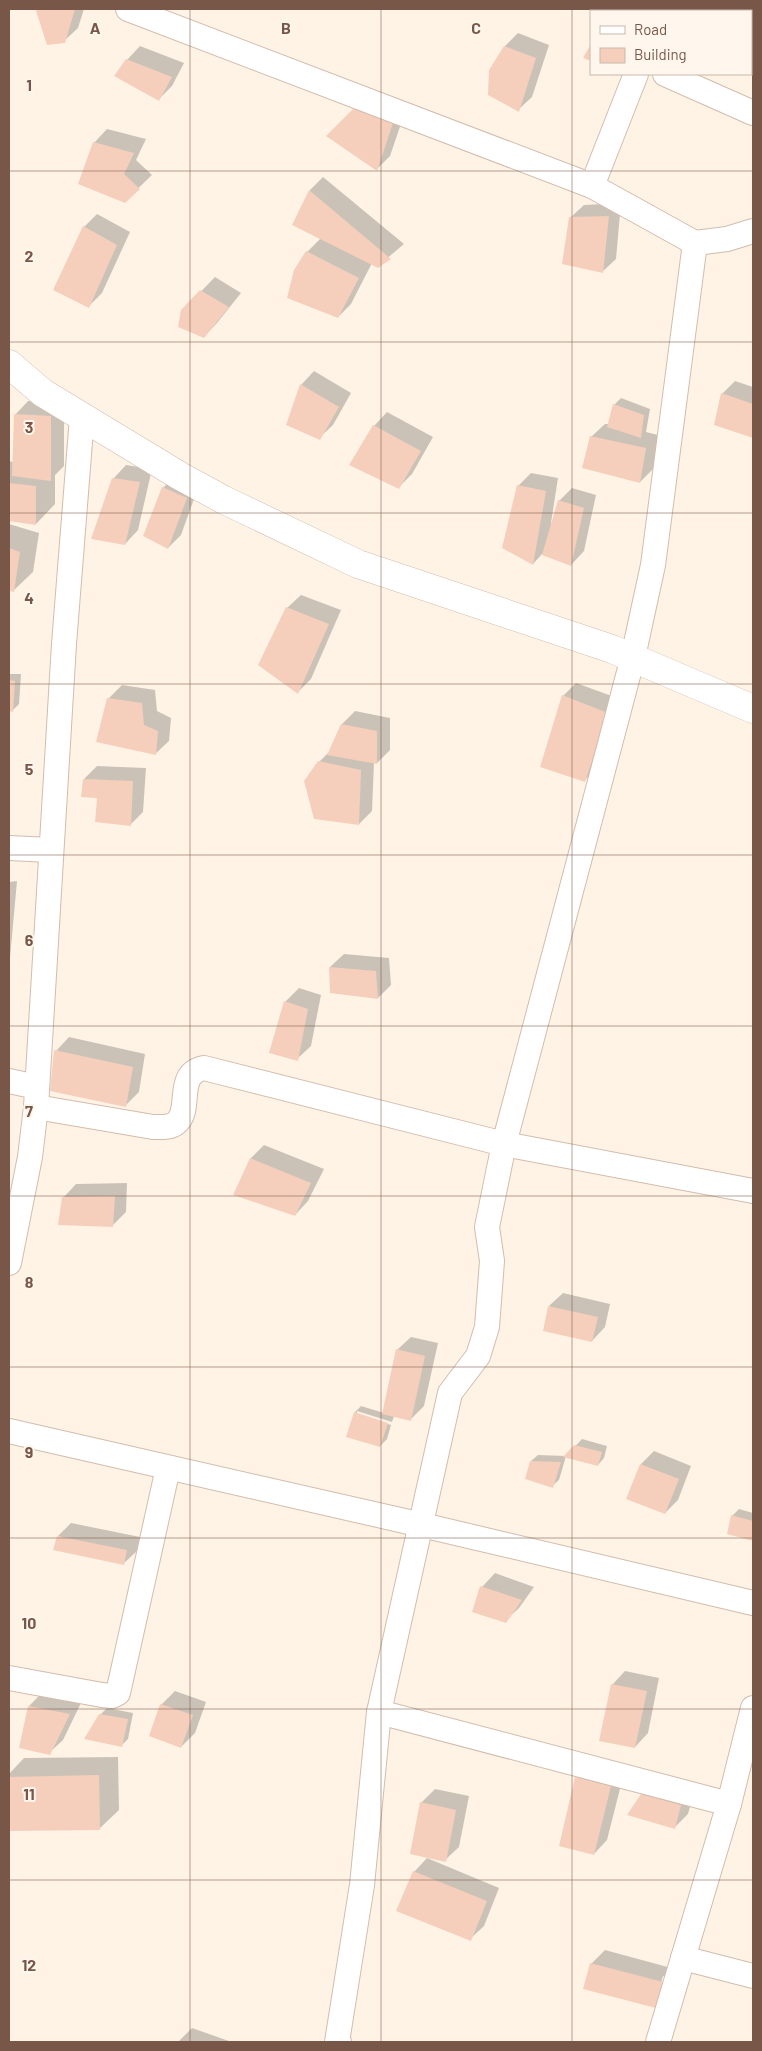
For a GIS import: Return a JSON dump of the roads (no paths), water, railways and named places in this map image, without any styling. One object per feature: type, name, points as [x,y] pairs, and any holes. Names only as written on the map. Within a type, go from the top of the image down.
[{"type":"street","points":[[128,9],[592,186],[695,243],[727,239],[753,231]]},
{"type":"street","points":[[592,186],[636,75]]},
{"type":"street","points":[[667,75],[753,113]]},
{"type":"street","points":[[337,2042],[362,1885],[380,1712],[450,1393],[476,1360],[487,1327],[492,1261],[487,1227],[504,1144],[633,657],[653,565],[695,243]]},
{"type":"street","points":[[9,364],[43,393],[180,476],[224,500],[358,564],[633,657],[753,709]]},
{"type":"street","points":[[9,1263],[30,1157],[37,1097],[64,644],[82,416]]},
{"type":"street","points":[[9,848],[51,850]]},
{"type":"street","points":[[9,1081],[37,1097],[153,1127],[169,1126],[176,1123],[180,1118],[186,1085],[189,1079],[197,1070],[204,1068],[504,1144],[753,1191]]},
{"type":"street","points":[[9,1431],[753,1603]]},
{"type":"street","points":[[9,1678],[102,1695],[112,1696],[118,1693],[168,1468]]},
{"type":"street","points":[[658,2042],[729,1804],[753,1708]]},
{"type":"street","points":[[380,1712],[729,1804]]},
{"type":"street","points":[[683,1958],[753,1976]]}]
